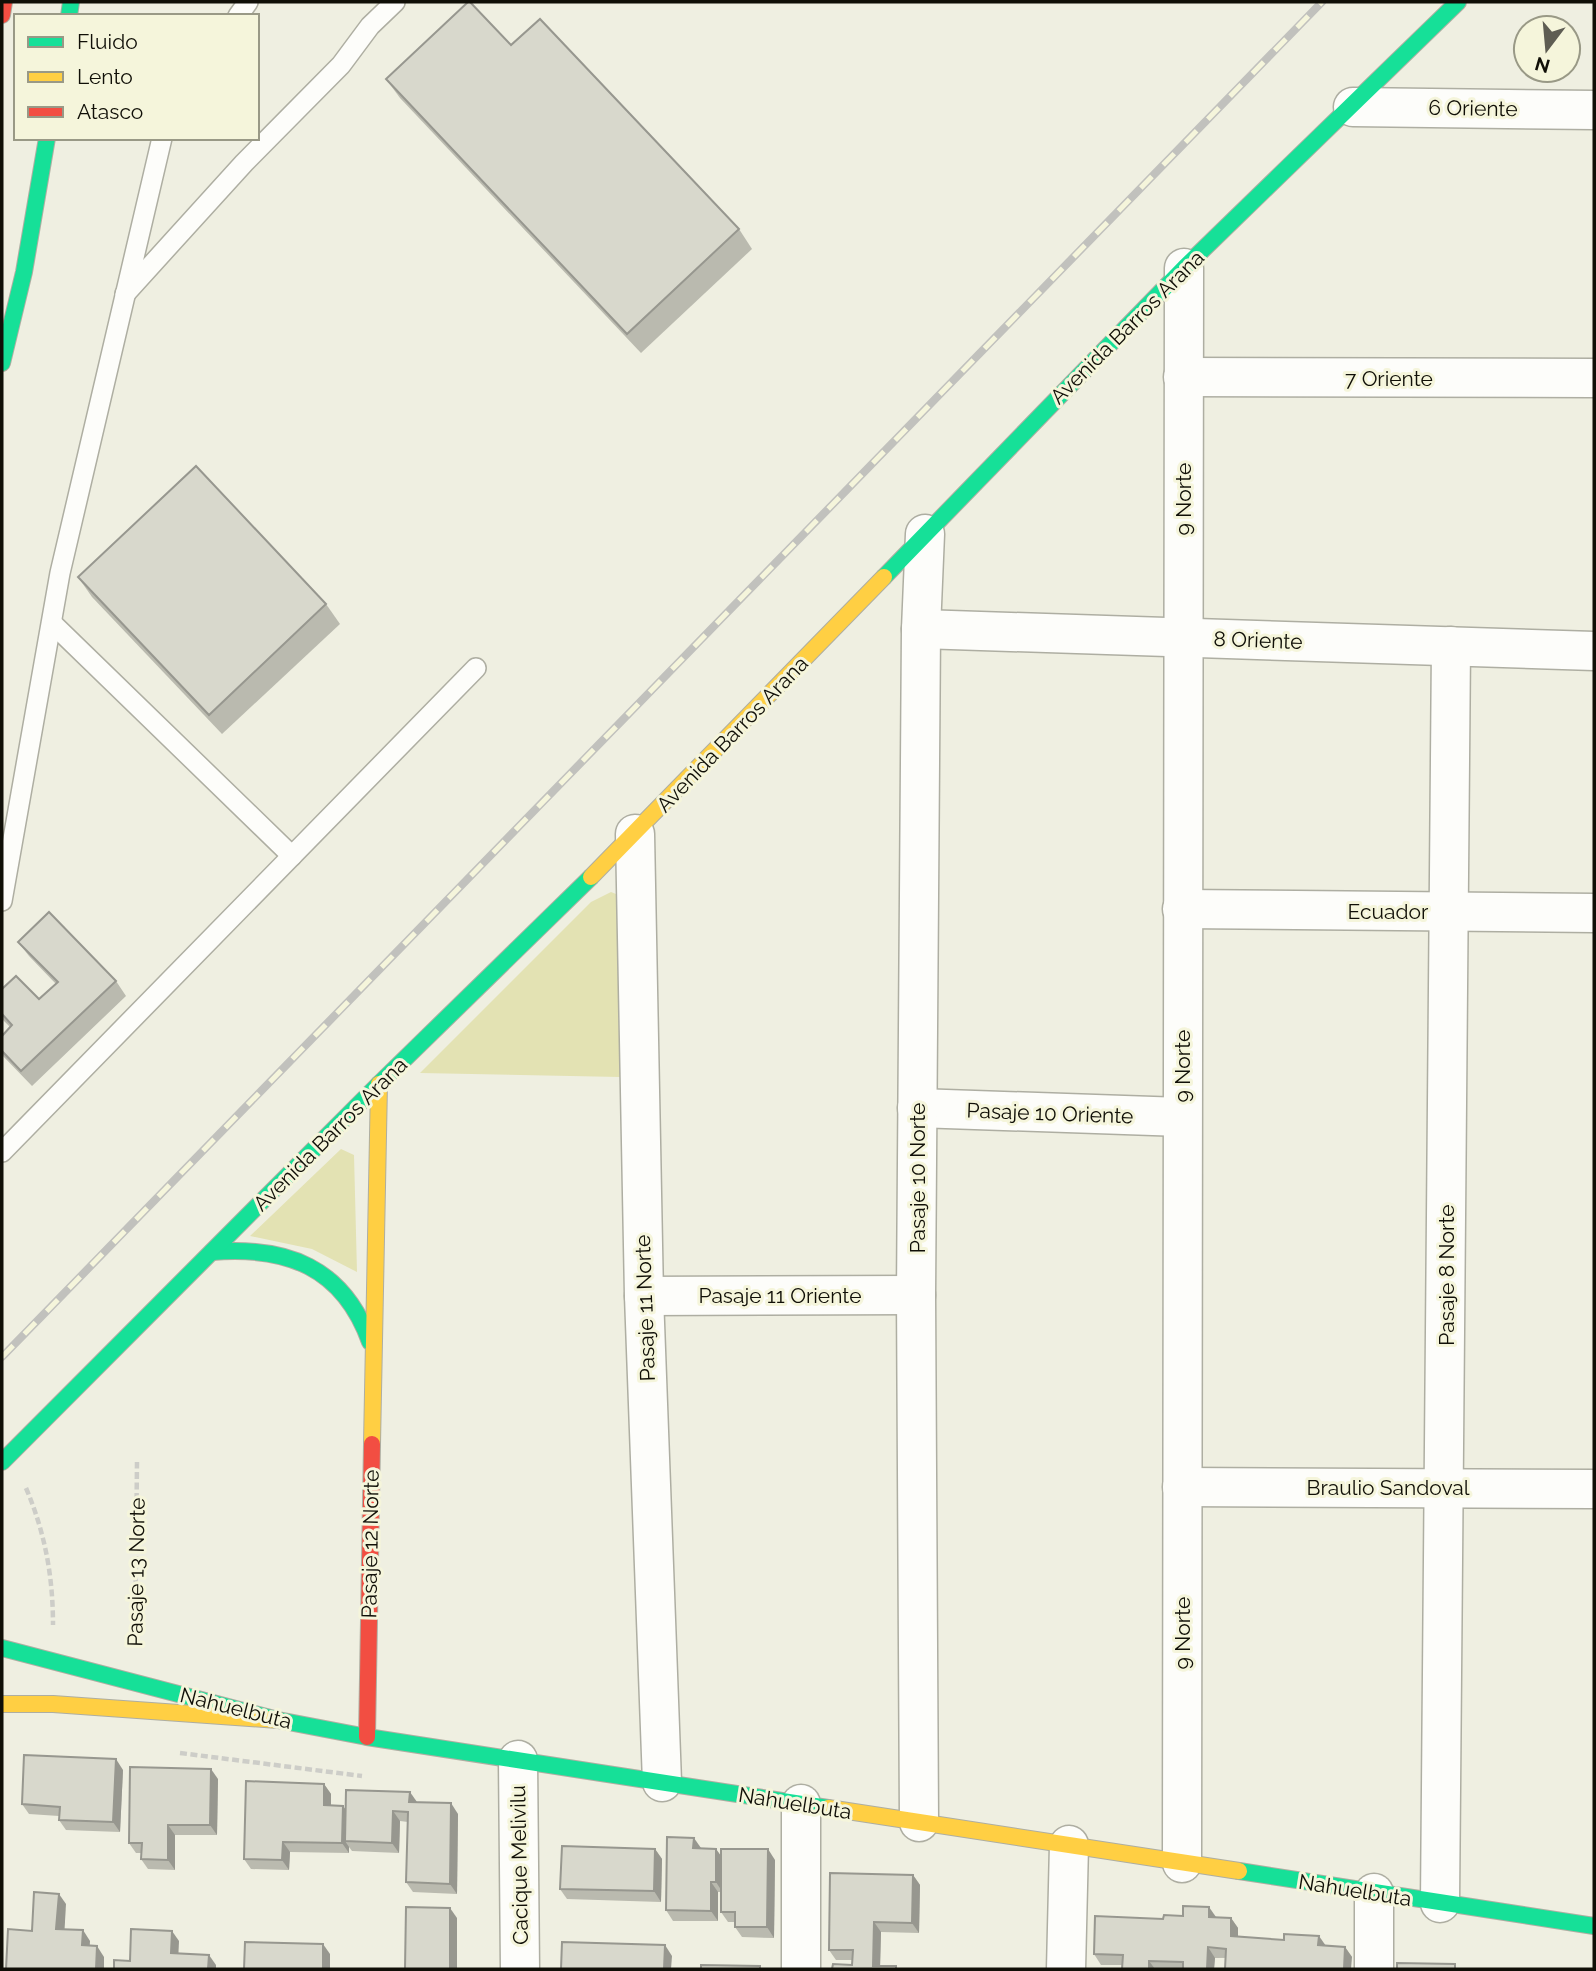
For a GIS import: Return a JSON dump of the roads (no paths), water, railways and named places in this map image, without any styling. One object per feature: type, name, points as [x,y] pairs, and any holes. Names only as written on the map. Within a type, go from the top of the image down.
[{"type":"main road","points":[[2,15],[4,2]]},
{"type":"main road","name":"Avenida Barros Arana","points":[[2,1462],[379,1084],[635,834],[1184,268],[1353,107],[1458,2]]},
{"type":"main road","points":[[2,363],[23,272],[47,140]]},
{"type":"main road","name":"Pasaje 12 Norte","points":[[367,1737],[379,1084]]},
{"type":"main road","name":"Pasaje 12 Norte","points":[[212,1252],[238,1248],[264,1250],[289,1256],[312,1267],[334,1282],[352,1301],[366,1323],[373,1351]]},
{"type":"main road","name":"Nahuelbuta","points":[[2,1648],[278,1720],[367,1737],[1594,1926]]},
{"type":"main road","points":[[2,1704],[65,1705],[278,1720]]},
{"type":"street","name":"6 Oriente","points":[[1353,107],[1594,110]]},
{"type":"street","name":"9 Norte","points":[[1182,1863],[1184,268]]},
{"type":"street","name":"7 Oriente","points":[[1183,377],[1594,378]]},
{"type":"street","name":"Pasaje 10 Norte","points":[[919,1822],[916,1294],[921,629],[925,534]]},
{"type":"street","name":"8 Oriente","points":[[921,629],[1594,651]]},
{"type":"street","name":"Pasaje 8 Norte","points":[[1440,1903],[1451,646]]},
{"type":"street","name":"Pasaje 11 Norte","points":[[635,834],[644,1296],[662,1782]]},
{"type":"street","name":"Ecuador","points":[[1182,909],[1594,913]]},
{"type":"street","name":"Pasaje 10 Oriente","points":[[917,1108],[1182,1117]]},
{"type":"street","name":"Pasaje 11 Oriente","points":[[644,1296],[916,1294]]},
{"type":"street","name":"Braulio Sandoval","points":[[1182,1487],[1594,1489]]},
{"type":"street","name":"Cacique Melivilu","points":[[518,1760],[520,1969]]},
{"type":"street","points":[[801,1804],[801,1969]]},
{"type":"street","points":[[1066,1969],[1069,1845]]},
{"type":"street","points":[[1374,1893],[1374,1969]]},
{"type":"lane","points":[[123,297],[244,163],[341,65],[370,26],[395,2]]},
{"type":"lane","points":[[2,901],[60,573],[162,140]]},
{"type":"lane","points":[[53,624],[292,856]]},
{"type":"lane","points":[[2,1153],[476,668]]},
{"type":"railway","points":[[2,1357],[1322,2]]}]
